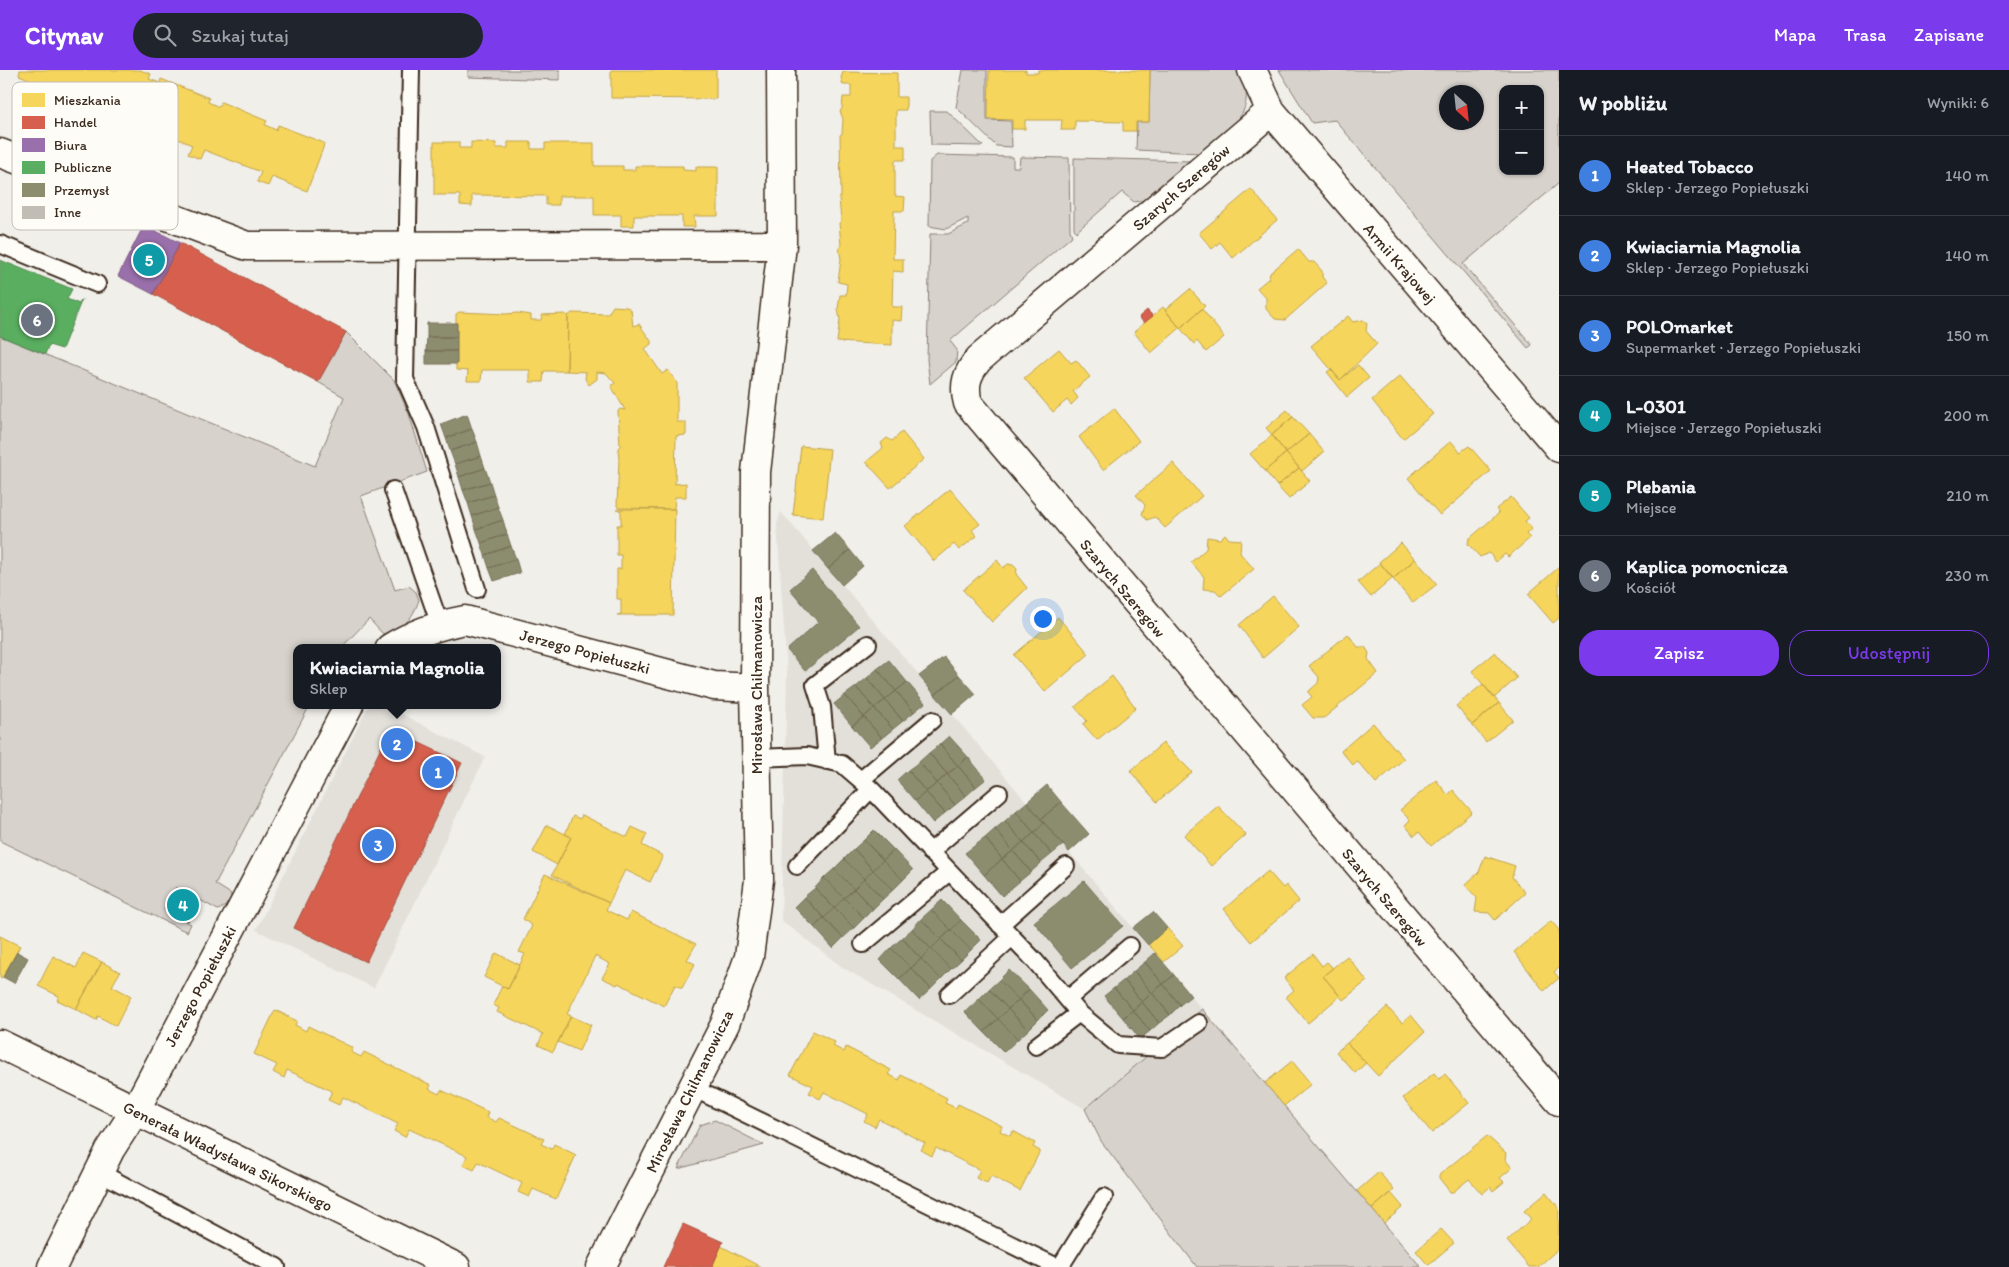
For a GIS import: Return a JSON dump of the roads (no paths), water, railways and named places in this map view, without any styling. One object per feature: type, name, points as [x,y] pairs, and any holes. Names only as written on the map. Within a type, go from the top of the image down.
[{"type":"street","name":"Mirosława Chilmanowicza","points":[[601,1267],[725,1024],[748,957],[760,880],[755,688],[756,472],[782,245],[781,70]]},
{"type":"street","name":"Armii Krajowej","points":[[1252,70],[1271,111],[1559,448]]},
{"type":"street","name":"Szarych Szeregów","points":[[1271,111],[979,359],[967,378],[965,392],[968,402],[1559,1101]]},
{"type":"street","points":[[0,152],[12,157]]},
{"type":"street","points":[[178,220],[247,246],[782,245]]},
{"type":"street","name":"Jerzego Popiełuszki","points":[[397,644],[440,625],[465,620],[714,686],[755,688]]},
{"type":"street","name":"Jerzego Popiełuszki","points":[[52,1267],[110,1150],[135,1111],[347,709]]},
{"type":"street","name":"Generała Władysława Sikorskiego","points":[[0,1044],[456,1267]]},
{"type":"lane","points":[[411,70],[410,212],[405,379],[426,428],[477,589]]},
{"type":"lane","points":[[0,244],[97,284]]},
{"type":"lane","points":[[393,490],[440,625]]},
{"type":"lane","points":[[827,760],[822,707],[815,685],[868,644]]},
{"type":"lane","points":[[797,866],[866,785],[932,720]]},
{"type":"lane","points":[[756,758],[807,756],[842,764],[866,785],[1012,937],[1079,1013],[1118,1045],[1162,1048],[1199,1023]]},
{"type":"lane","points":[[930,852],[1000,793]]},
{"type":"lane","points":[[1000,925],[1066,866]]},
{"type":"lane","points":[[863,944],[949,872]]},
{"type":"lane","points":[[949,995],[1012,937]]},
{"type":"lane","points":[[1068,999],[1130,946]]},
{"type":"lane","points":[[1036,1046],[1079,1013]]},
{"type":"lane","points":[[693,1088],[828,1152],[1058,1267],[1104,1197]]},
{"type":"lane","points":[[99,1172],[277,1267]]},
{"type":"place","name":"Plebania","points":[[149,260]]},
{"type":"place","name":"Kaplica pomocnicza","points":[[37,320]]},
{"type":"place","name":"Kwiaciarnia Magnolia","points":[[397,744]]},
{"type":"place","name":"Heated Tobacco","points":[[438,772]]},
{"type":"place","name":"POLOmarket","points":[[378,845]]},
{"type":"place","name":"L-0301","points":[[183,905]]}]
